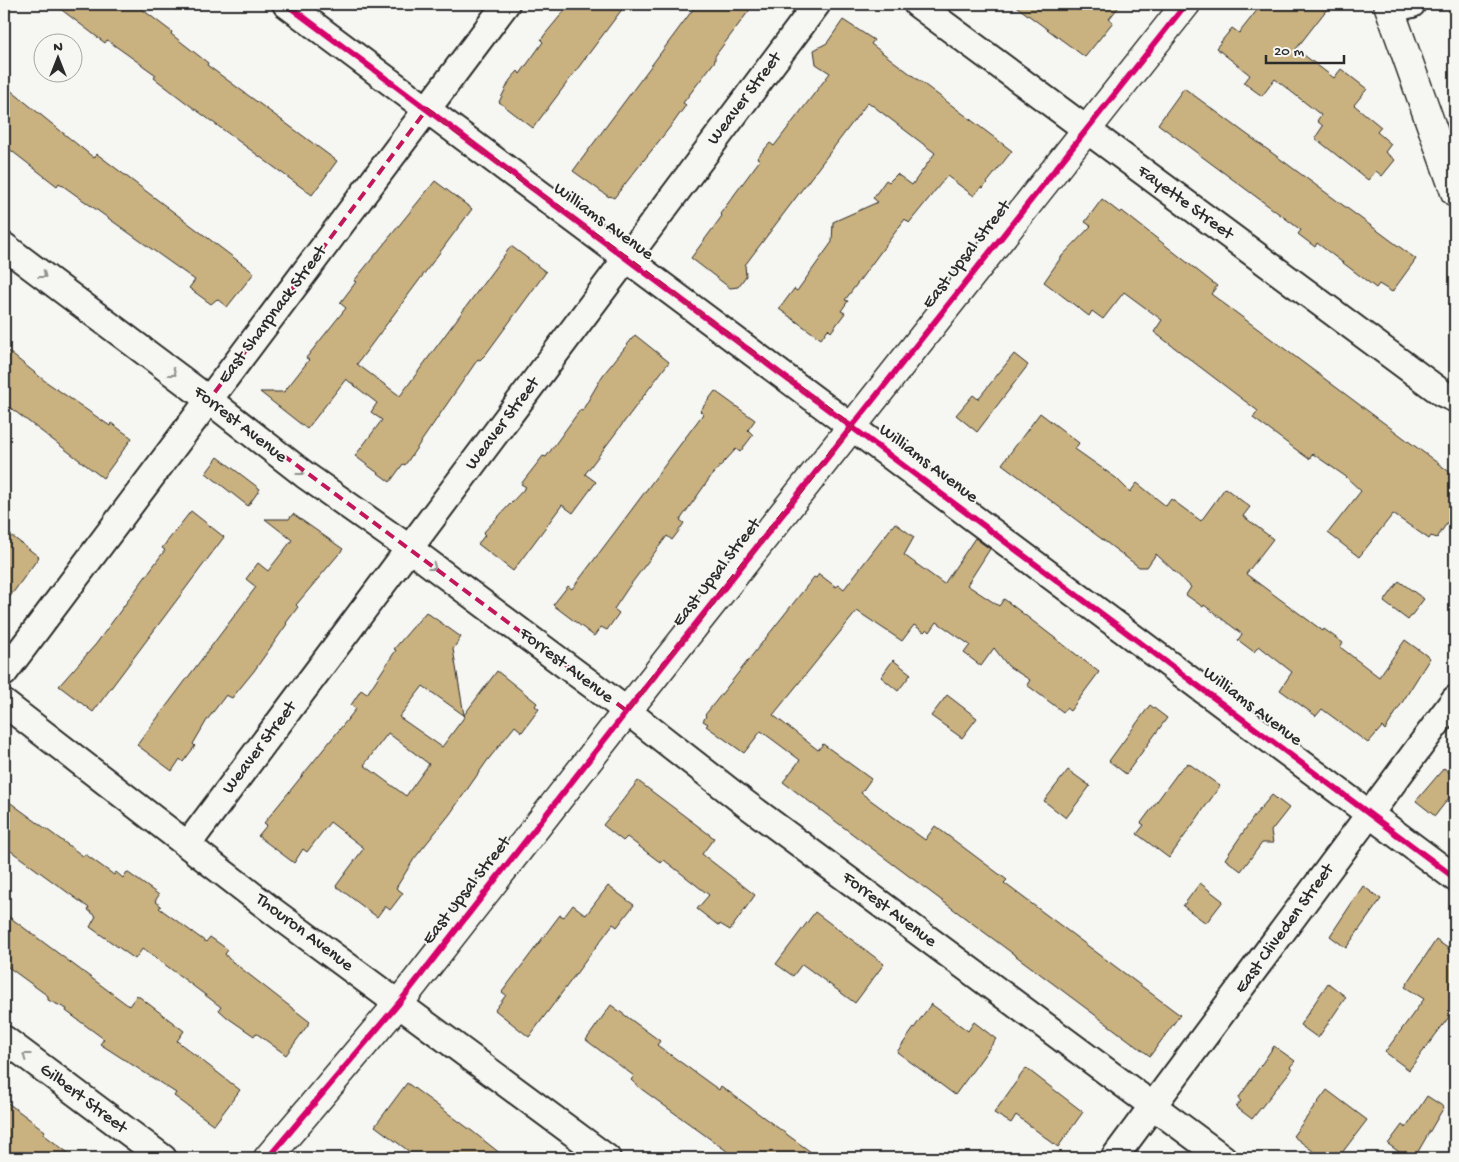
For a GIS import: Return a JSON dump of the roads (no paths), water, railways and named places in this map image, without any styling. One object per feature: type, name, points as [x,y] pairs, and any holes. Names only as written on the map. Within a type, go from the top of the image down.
[{"type":"street","name":"Williams Avenue","points":[[286,4],[1455,878]]},
{"type":"street","name":"East Sharpnack Street","points":[[4,673],[506,4]]},
{"type":"street","name":"Weaver Street","points":[[188,844],[817,4]]},
{"type":"street","name":"Fayette Street","points":[[917,4],[1442,393],[1455,399]]},
{"type":"street","name":"East Upsal Street","points":[[268,1158],[399,1004],[627,711],[1186,4]]},
{"type":"street","points":[[1397,6],[1455,192]]},
{"type":"street","name":"Forrest Avenue","points":[[4,246],[209,400],[305,475],[410,549],[627,711],[746,804],[1223,1158]]},
{"type":"street","name":"East Cliveden Street","points":[[1114,1158],[1455,699]]},
{"type":"street","name":"Thouron Avenue","points":[[4,703],[274,912],[607,1158]]},
{"type":"street","name":"Gilbert Street","points":[[4,1039],[163,1158]]}]
